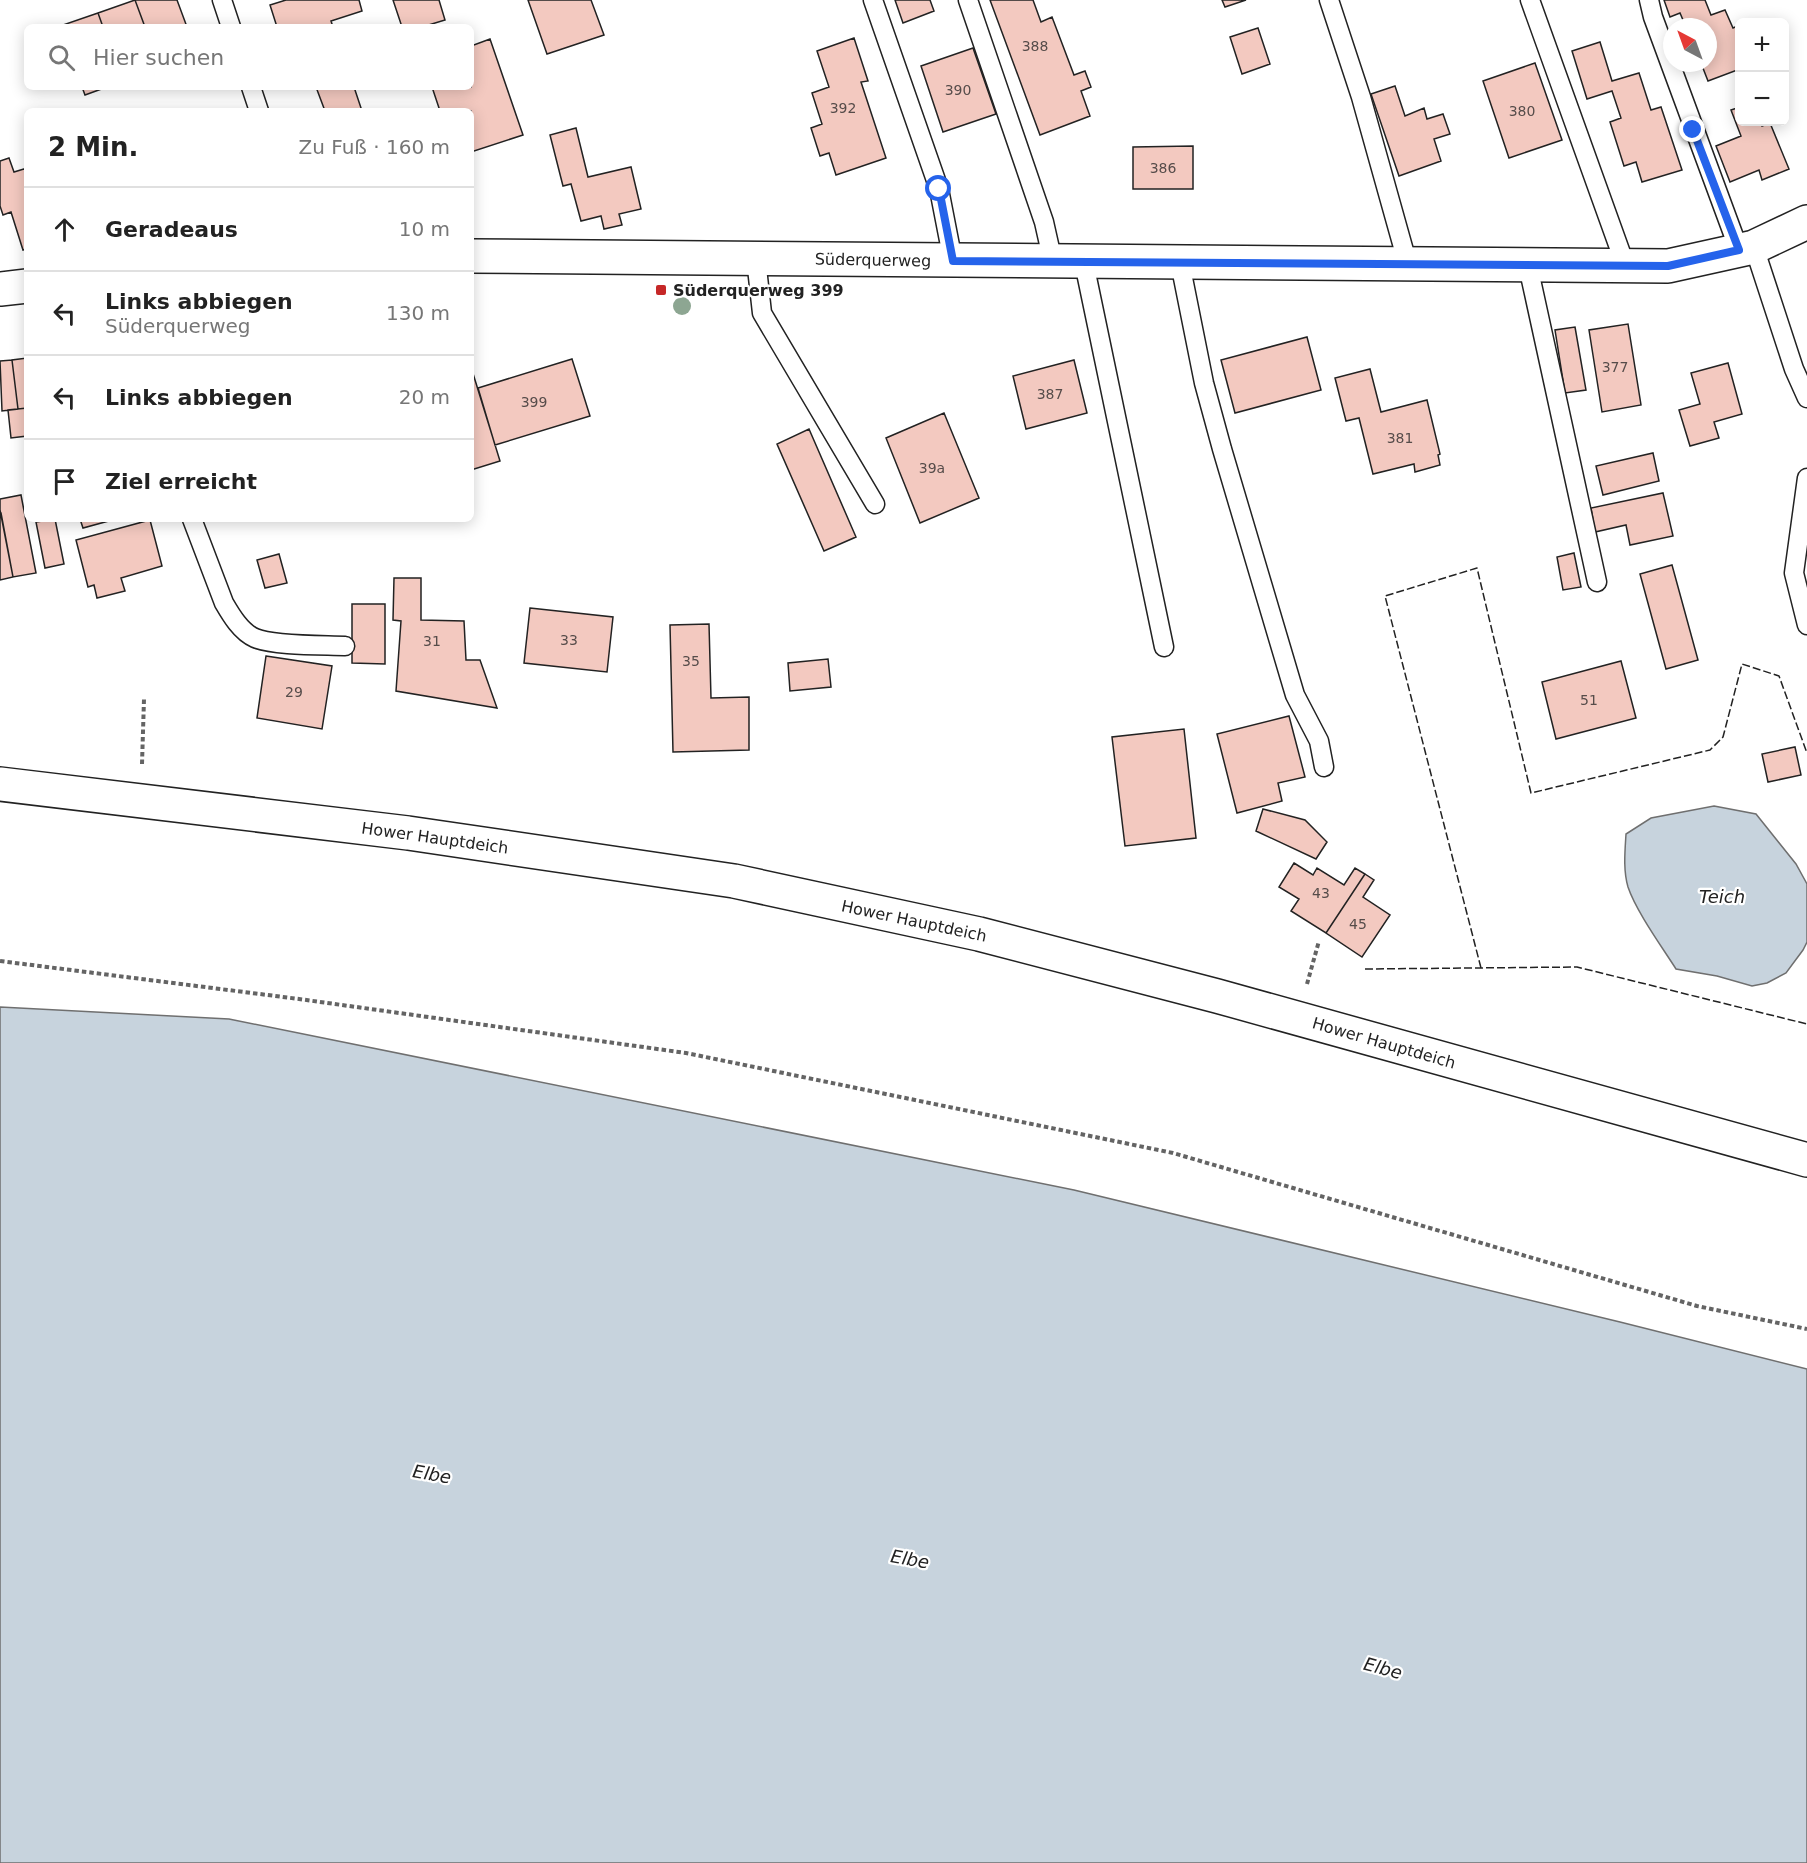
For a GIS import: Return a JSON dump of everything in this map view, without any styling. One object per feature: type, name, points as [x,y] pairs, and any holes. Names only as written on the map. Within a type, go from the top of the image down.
[{"type":"street","name":"Süderquerweg","points":[[474,256],[1668,266],[1746,248],[1807,222]]},
{"type":"street","points":[[0,289],[24,286]]},
{"type":"street","name":"Hower Hauptdeich","points":[[0,784],[408,833],[734,881],[1001,940],[1217,996],[1807,1160]]},
{"type":"lane","points":[[222,0],[230,24]]},
{"type":"lane","points":[[873,0],[939,189],[953,261]]},
{"type":"lane","points":[[968,0],[1044,222],[1068,262],[1164,646]]},
{"type":"lane","points":[[1329,0],[1361,97],[1408,265]]},
{"type":"lane","points":[[1530,0],[1626,267]]},
{"type":"lane","points":[[1648,0],[1660,38],[1807,398]]},
{"type":"lane","points":[[252,90],[258,108]]},
{"type":"lane","points":[[756,259],[762,313],[875,504]]},
{"type":"lane","points":[[1180,263],[1202,373],[1222,449],[1292,684],[1319,741],[1324,767]]},
{"type":"lane","points":[[1528,266],[1597,582]]},
{"type":"lane","points":[[1807,478],[1794,573],[1807,625]]},
{"type":"lane","points":[[193,522],[224,603],[231,615],[254,638],[272,642],[345,646]]},
{"type":"path","points":[[142,763],[144,699]]},
{"type":"path","points":[[1305,988],[1319,942]]},
{"type":"path","points":[[0,962],[299,999],[686,1053],[721,1060],[1173,1153],[1697,1306],[1807,1329]]},
{"type":"water","name":"Teich","points":[[1714,806],[1756,814],[1796,864],[1807,884],[1807,942],[1786,973],[1767,983],[1752,986],[1717,976],[1676,969],[1643,918],[1626,881],[1626,834],[1651,818]]},
{"type":"water","name":"Elbe","points":[[0,1007],[229,1019],[1074,1190],[1807,1369],[1807,1863],[0,1863]]},
{"type":"building","points":[[135,0],[144,24],[102,24],[98,13]]},
{"type":"building","points":[[135,0],[177,0],[186,24],[144,24]]},
{"type":"building","points":[[286,0],[359,0],[362,11],[331,21],[332,24],[276,24],[270,5]]},
{"type":"building","points":[[393,0],[439,0],[445,20],[432,24],[401,24]]},
{"type":"building","points":[[528,0],[591,0],[604,35],[547,54]]},
{"type":"building","points":[[895,0],[930,0],[934,11],[903,23]]},
{"type":"building","points":[[990,0],[1033,0],[1041,22],[1052,17],[1074,75],[1085,71],[1091,87],[1081,91],[1090,116],[1040,135]]},
{"type":"building","points":[[1222,0],[1246,0],[1225,7]]},
{"type":"building","points":[[1664,0],[1705,0],[1711,15],[1725,10],[1733,28],[1735,27],[1735,71],[1708,81],[1704,72],[1717,72],[1717,18],[1682,18],[1680,13],[1670,17]]},
{"type":"building","points":[[98,13],[102,24],[66,24]]},
{"type":"building","points":[[1258,28],[1270,64],[1242,74],[1230,37]]},
{"type":"building","points":[[854,38],[868,81],[861,82],[886,158],[836,175],[829,153],[820,156],[811,128],[822,124],[812,93],[829,87],[817,51]]},
{"type":"building","points":[[490,39],[523,135],[474,151],[474,108],[439,108],[433,90],[474,90],[474,45]]},
{"type":"building","points":[[1600,42],[1612,81],[1639,73],[1651,110],[1661,107],[1682,170],[1642,182],[1636,162],[1624,166],[1610,122],[1621,118],[1612,91],[1587,99],[1572,51]]},
{"type":"building","points":[[973,48],[996,114],[943,132],[921,66]]},
{"type":"building","points":[[1535,63],[1562,140],[1509,158],[1483,81]]},
{"type":"building","points":[[1395,86],[1405,116],[1424,108],[1427,119],[1443,114],[1450,134],[1434,139],[1441,161],[1399,176],[1371,94]]},
{"type":"building","points":[[83,90],[99,90],[85,95]]},
{"type":"building","points":[[317,90],[355,90],[361,108],[324,108]]},
{"type":"building","points":[[1735,109],[1735,120],[1731,110]]},
{"type":"building","points":[[1737,126],[1771,126],[1789,169],[1762,180],[1759,170],[1730,182],[1716,146],[1741,136]]},
{"type":"building","points":[[576,128],[588,177],[631,167],[641,209],[619,214],[622,225],[604,229],[601,216],[581,221],[571,184],[563,186],[550,135]]},
{"type":"building","points":[[1193,146],[1193,189],[1133,189],[1133,147]]},
{"type":"building","points":[[9,158],[14,172],[24,169],[24,250],[11,212],[3,215],[0,206],[0,161]]},
{"type":"building","points":[[1628,324],[1641,405],[1602,412],[1589,330]]},
{"type":"building","points":[[1575,327],[1586,390],[1565,393],[1555,330]]},
{"type":"building","points":[[1307,337],[1321,390],[1235,413],[1221,360]]},
{"type":"building","points":[[24,358],[24,408],[18,409],[12,360]]},
{"type":"building","points":[[572,359],[590,416],[495,445],[478,388]]},
{"type":"building","points":[[12,360],[18,409],[2,411],[0,361]]},
{"type":"building","points":[[1074,360],[1087,413],[1026,429],[1013,376]]},
{"type":"building","points":[[1728,363],[1742,414],[1714,422],[1719,438],[1690,446],[1679,410],[1700,404],[1691,373]]},
{"type":"building","points":[[1370,369],[1381,412],[1427,400],[1440,454],[1438,455],[1440,465],[1415,472],[1414,464],[1373,474],[1359,418],[1346,421],[1335,378]]},
{"type":"building","points":[[474,377],[500,461],[474,469]]},
{"type":"building","points":[[24,408],[24,436],[11,438],[8,410]]},
{"type":"building","points":[[944,413],[979,498],[920,523],[886,438]]},
{"type":"building","points":[[809,429],[856,537],[824,551],[777,444]]},
{"type":"building","points":[[1653,453],[1659,481],[1603,495],[1596,466]]},
{"type":"building","points":[[1663,493],[1673,536],[1630,545],[1626,525],[1595,532],[1591,508]]},
{"type":"building","points":[[21,495],[24,522],[26,522],[36,573],[13,577],[0,510],[0,499]]},
{"type":"building","points":[[0,513],[13,577],[0,580]]},
{"type":"building","points":[[36,522],[56,522],[64,564],[45,568]]},
{"type":"building","points":[[81,522],[105,522],[83,528]]},
{"type":"building","points":[[143,522],[151,522],[162,566],[121,578],[125,591],[97,598],[94,585],[88,587],[76,540]]},
{"type":"building","points":[[1574,553],[1581,587],[1563,590],[1557,557]]},
{"type":"building","points":[[279,554],[287,583],[265,588],[257,560]]},
{"type":"building","points":[[1672,565],[1698,660],[1666,669],[1640,574]]},
{"type":"building","points":[[394,578],[421,578],[421,620],[464,621],[466,660],[480,660],[497,708],[396,691],[401,621],[393,620]]},
{"type":"building","points":[[352,604],[385,604],[385,664],[352,663]]},
{"type":"building","points":[[530,608],[613,617],[607,672],[524,663]]},
{"type":"building","points":[[709,624],[711,698],[749,697],[749,750],[673,752],[670,625]]},
{"type":"building","points":[[266,656],[332,666],[322,729],[257,718]]},
{"type":"building","points":[[828,659],[831,687],[790,691],[788,663]]},
{"type":"building","points":[[1621,661],[1636,718],[1556,739],[1542,682]]},
{"type":"building","points":[[1289,716],[1305,777],[1278,783],[1282,801],[1237,813],[1217,734]]},
{"type":"building","points":[[1184,729],[1196,838],[1125,846],[1112,737]]},
{"type":"building","points":[[1795,747],[1801,775],[1768,782],[1762,754]]},
{"type":"building","points":[[1263,809],[1305,820],[1327,842],[1316,859],[1256,831]]},
{"type":"building","points":[[1294,863],[1313,875],[1317,868],[1344,885],[1355,868],[1365,874],[1326,933],[1291,911],[1299,899],[1279,887]]},
{"type":"building","points":[[1365,874],[1374,880],[1363,897],[1390,915],[1362,957],[1326,933]]},
{"type":"fence","points":[[1481,968],[1385,596],[1477,568],[1531,793],[1710,750],[1723,737],[1742,664],[1779,676],[1807,753]]},
{"type":"fence","points":[[1365,969],[1577,967],[1807,1024]]},
{"type":"place","name":"Süderquerweg 399","points":[[661,290]]},
{"type":"route","points":[[939,189],[953,261],[1668,266],[1739,250],[1693,130]]}]
